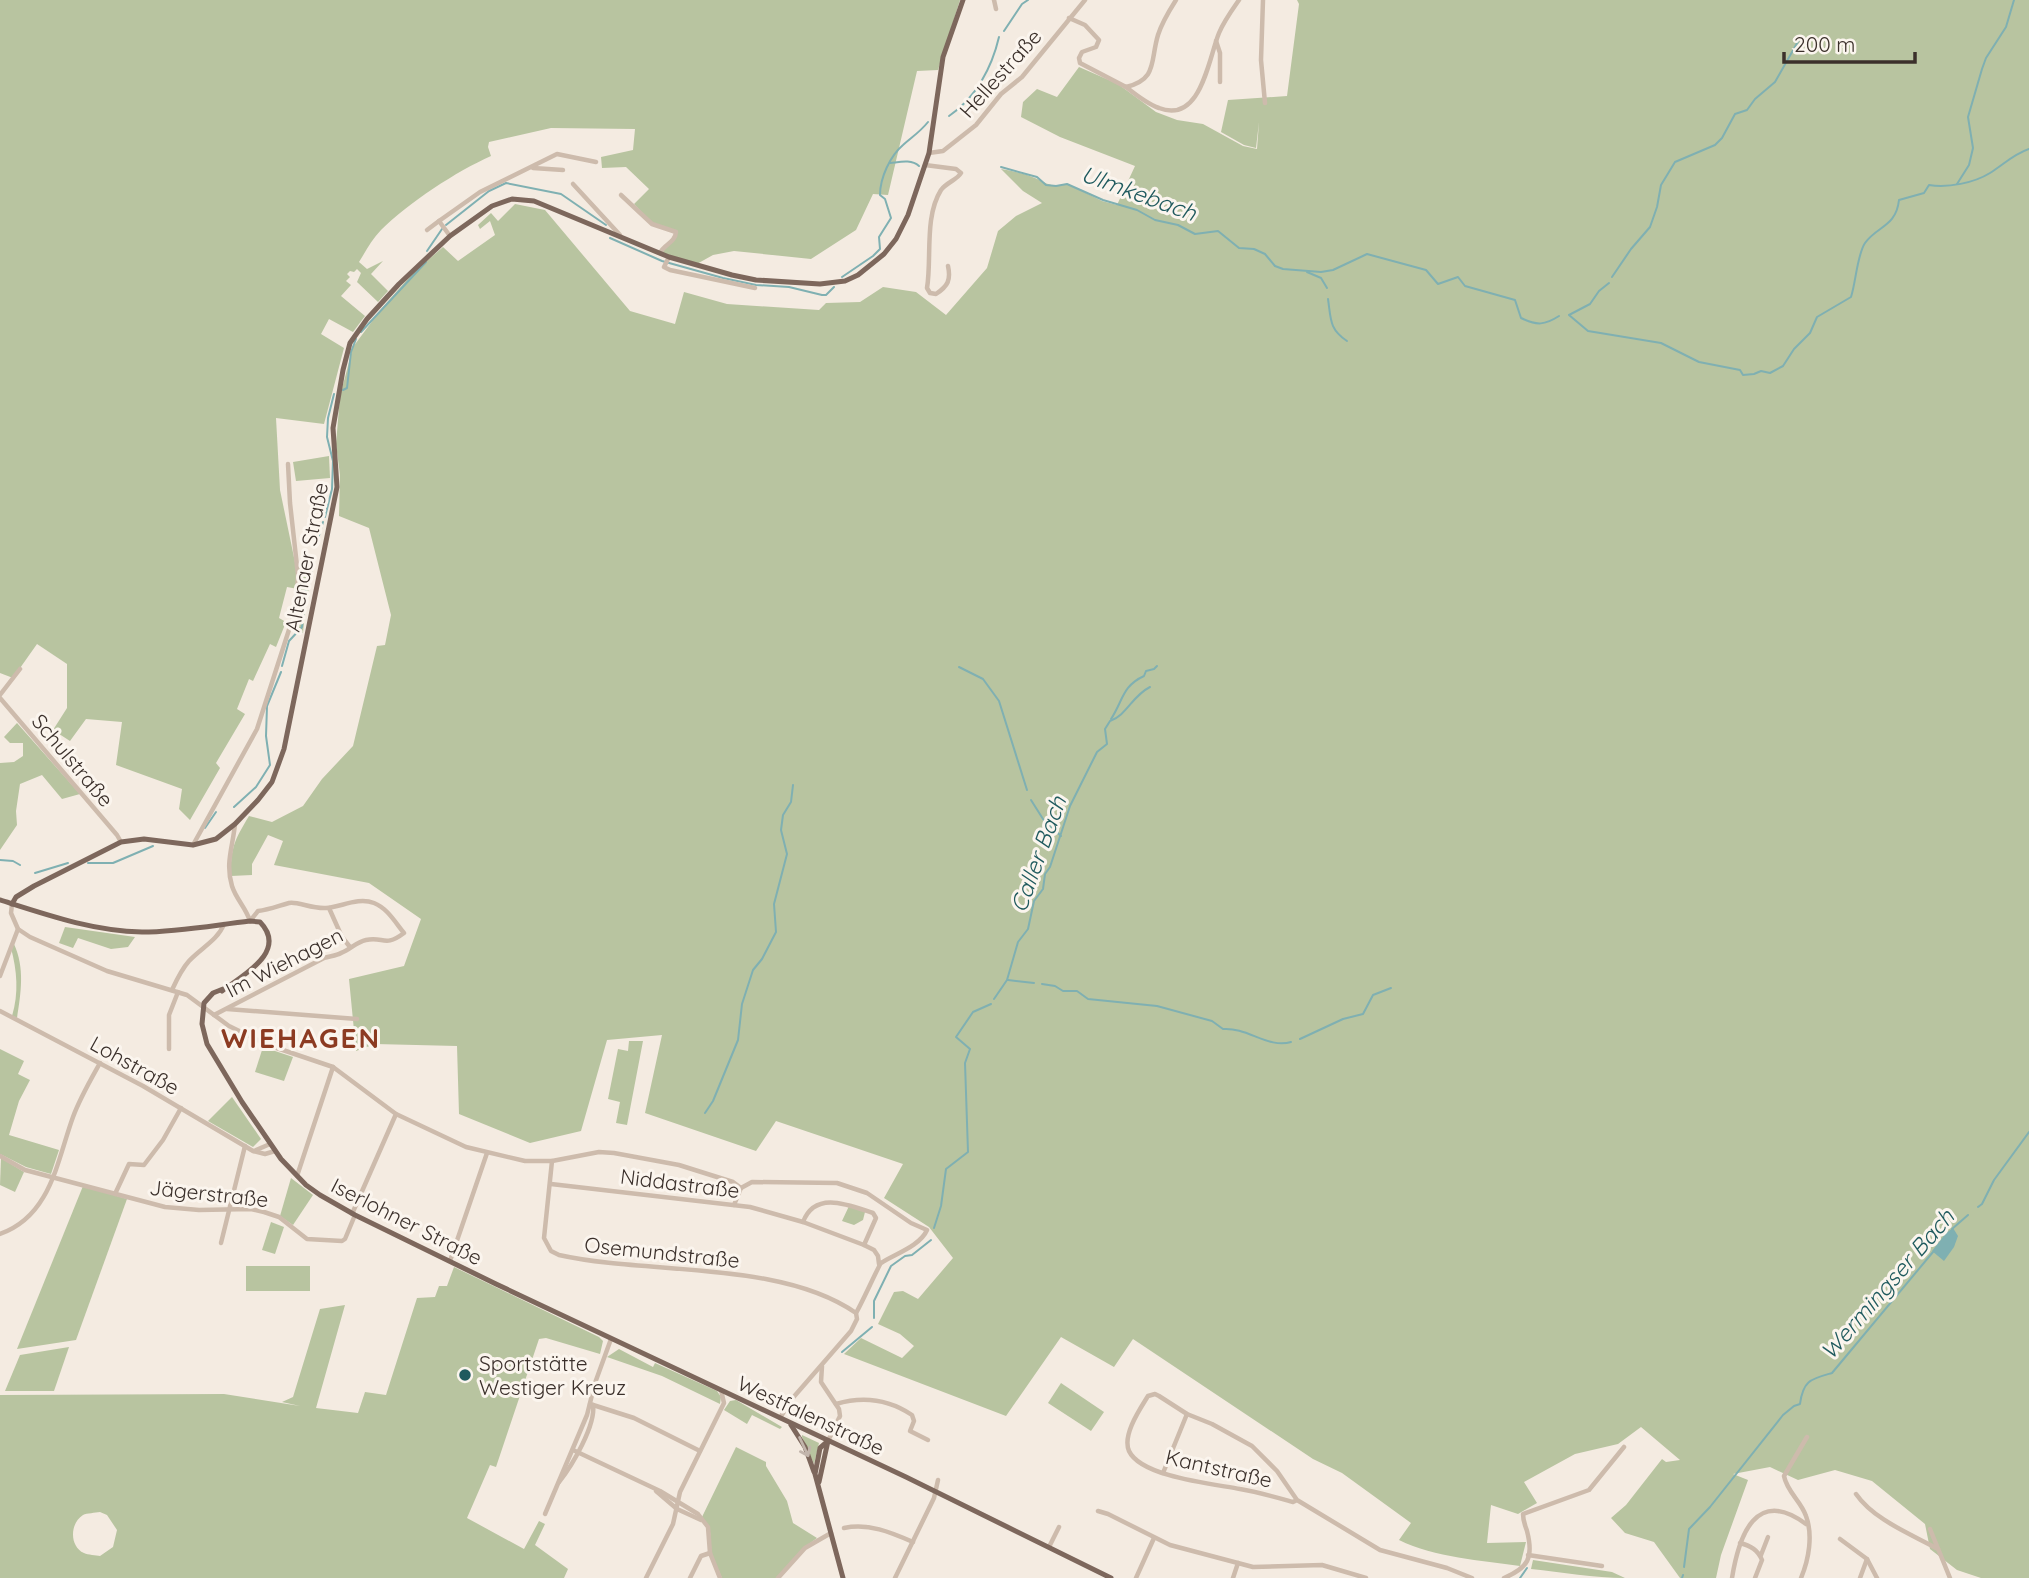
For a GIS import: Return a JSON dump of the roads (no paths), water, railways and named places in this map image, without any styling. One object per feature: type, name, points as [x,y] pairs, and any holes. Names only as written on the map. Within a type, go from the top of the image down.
[{"type":"main road","name":"Altenaer Straße","points":[[12,904],[16,897],[34,886],[121,842],[144,839],[193,845],[213,841],[235,824],[272,782],[284,749],[337,487],[333,428],[350,343],[359,327],[448,234],[492,206],[512,199],[534,201],[695,266],[756,280],[820,284],[845,281],[877,261],[897,239],[908,215],[929,153],[943,57],[963,0]]},
{"type":"main road","points":[[0,900],[77,924],[117,930],[149,932],[260,922],[266,929],[266,952],[256,967],[223,989],[204,1007]]},
{"type":"main road","name":"Iserlohner Straße","points":[[204,1007],[202,1029],[210,1050],[270,1144],[297,1176],[320,1195],[354,1214],[496,1284]]},
{"type":"main road","name":"Westfalenstraße","points":[[496,1284],[1108,1577]]},
{"type":"main road","points":[[789,1422],[803,1445],[815,1474],[843,1577]]},
{"type":"main road","points":[[815,1474],[820,1448],[828,1441]]},
{"type":"main road","points":[[819,1487],[820,1468],[828,1441]]},
{"type":"street","points":[[994,0],[996,9]]},
{"type":"street","name":"Hellestraße","points":[[929,153],[943,150],[976,125],[1001,94],[1022,77],[1086,0]]},
{"type":"street","points":[[1126,87],[1149,76],[1160,30],[1176,0]]},
{"type":"street","points":[[1069,18],[1085,25],[1099,40],[1096,47],[1082,52],[1080,64],[1126,87],[1159,109],[1172,111],[1184,108],[1200,89],[1221,28],[1239,0]]},
{"type":"street","points":[[1263,0],[1261,60],[1265,103]]},
{"type":"street","points":[[1216,41],[1220,53],[1220,82]]},
{"type":"street","points":[[427,230],[440,224],[480,192],[558,154],[596,162]]},
{"type":"street","points":[[925,165],[956,169],[961,173],[941,191],[935,210],[929,238],[930,272],[927,288],[930,293],[938,293],[947,286],[950,279],[948,266]]},
{"type":"street","points":[[532,168],[563,170]]},
{"type":"street","points":[[573,184],[622,238]]},
{"type":"street","points":[[621,195],[652,223],[676,232],[674,240],[663,247],[660,253]]},
{"type":"street","points":[[440,224],[448,234]]},
{"type":"street","points":[[669,257],[664,267],[670,270],[755,288]]},
{"type":"street","points":[[193,845],[197,833],[257,729],[296,608],[298,575],[288,464]]},
{"type":"street","points":[[0,697],[20,668]]},
{"type":"street","name":"Schulstraße","points":[[0,697],[121,842]]},
{"type":"street","points":[[235,824],[228,855],[229,873],[238,899],[250,921],[258,911],[289,903],[297,902],[311,908],[329,908],[342,937],[350,947]]},
{"type":"street","name":"Im Wiehagen","points":[[214,1015],[324,958],[343,953],[350,947],[370,939],[393,941],[404,933],[386,910],[376,904],[362,901],[329,908]]},
{"type":"street","points":[[12,904],[10,913],[18,929],[30,937],[107,971],[175,991],[204,1007],[229,1026],[268,1045],[333,1067],[396,1114],[466,1147],[526,1161],[552,1161],[586,1153],[614,1153],[679,1165],[733,1182],[741,1188]]},
{"type":"street","points":[[169,1049],[169,1015],[178,975],[219,934],[224,924]]},
{"type":"street","points":[[0,976],[18,929]]},
{"type":"street","points":[[226,1009],[236,1012],[357,1018]]},
{"type":"street","name":"Lohstraße","points":[[0,1011],[100,1063],[253,1151]]},
{"type":"street","points":[[0,1234],[33,1212],[46,1197],[76,1111],[100,1063]]},
{"type":"street","points":[[297,1176],[333,1067]]},
{"type":"street","points":[[115,1194],[129,1164],[144,1165],[163,1140],[181,1108]]},
{"type":"street","points":[[354,1214],[396,1114]]},
{"type":"street","points":[[253,1151],[270,1144]]},
{"type":"street","points":[[221,1243],[245,1146]]},
{"type":"street","points":[[253,1151],[265,1154],[275,1151]]},
{"type":"street","points":[[450,1261],[487,1153]]},
{"type":"street","name":"Jägerstraße","points":[[0,1156],[24,1170],[165,1207],[251,1209],[264,1212],[279,1217],[307,1239],[342,1241],[354,1214]]},
{"type":"street","name":"Osemundstraße","points":[[552,1161],[544,1238],[551,1251],[559,1255],[766,1280],[803,1287],[856,1313]]},
{"type":"street","points":[[734,1205],[741,1188],[751,1182],[837,1183],[867,1193],[911,1223],[927,1230],[922,1238],[879,1264]]},
{"type":"street","name":"Niddastraße","points":[[551,1184],[750,1207],[803,1222],[864,1245]]},
{"type":"street","points":[[780,1418],[791,1400],[851,1331],[858,1319],[856,1313],[868,1294],[879,1264],[874,1250],[864,1245],[876,1218],[873,1213],[836,1202],[824,1202],[811,1208],[803,1222]]},
{"type":"street","points":[[545,1514],[557,1484],[594,1413],[591,1404],[598,1372],[611,1339]]},
{"type":"street","points":[[825,1363],[821,1382],[839,1409],[840,1416],[828,1441]]},
{"type":"street","points":[[809,1381],[821,1382]]},
{"type":"street","points":[[646,1578],[673,1524],[677,1501],[724,1403],[721,1390]]},
{"type":"street","name":"Kantstraße","points":[[1186,1414],[1155,1394],[1148,1396],[1131,1429],[1127,1444],[1129,1453],[1138,1461],[1163,1473],[1293,1502],[1297,1500],[1380,1550],[1447,1568],[1472,1578]]},
{"type":"street","points":[[724,1403],[737,1398]]},
{"type":"street","points":[[836,1404],[864,1399],[892,1405],[912,1415],[914,1421],[909,1431],[928,1440]]},
{"type":"street","points":[[591,1404],[621,1413],[701,1451]]},
{"type":"street","points":[[1163,1473],[1186,1414],[1212,1424],[1252,1446],[1277,1471],[1297,1500]]},
{"type":"street","points":[[1801,1578],[1809,1550],[1806,1516],[1785,1484],[1784,1476],[1807,1437]]},
{"type":"street","points":[[1504,1578],[1523,1569],[1528,1555],[1523,1514],[1549,1503],[1584,1494],[1601,1478],[1624,1447]]},
{"type":"street","points":[[576,1451],[698,1514],[709,1531],[710,1553],[720,1578]]},
{"type":"street","points":[[895,1578],[936,1493],[938,1480]]},
{"type":"street","points":[[656,1490],[677,1508],[702,1520]]},
{"type":"street","points":[[1856,1494],[1871,1510],[1938,1549]]},
{"type":"street","points":[[1732,1578],[1740,1543],[1750,1522],[1765,1511],[1779,1509],[1807,1524]]},
{"type":"street","points":[[1098,1511],[1170,1545],[1252,1567],[1322,1565],[1366,1578]]},
{"type":"street","points":[[844,1528],[856,1525],[874,1527],[913,1542]]},
{"type":"street","points":[[1049,1547],[1059,1527]]},
{"type":"street","points":[[1930,1529],[1950,1578]]},
{"type":"street","points":[[778,1578],[805,1548],[832,1532]]},
{"type":"street","points":[[1760,1556],[1768,1537]]},
{"type":"street","points":[[1136,1578],[1154,1538]]},
{"type":"street","points":[[1840,1539],[1867,1559],[1877,1578]]},
{"type":"street","points":[[1740,1543],[1751,1547],[1762,1560],[1755,1578]]},
{"type":"street","points":[[690,1578],[701,1556],[710,1553]]},
{"type":"street","points":[[1528,1555],[1602,1566]]},
{"type":"street","points":[[1860,1578],[1867,1559]]},
{"type":"street","points":[[1233,1578],[1238,1563]]},
{"type":"water","points":[[1953,1228],[1958,1236],[1944,1261],[1932,1251]]},
{"type":"waterway","points":[[1004,31],[1022,4],[1028,0]]},
{"type":"waterway","points":[[1957,184],[1969,165],[1973,148],[1968,117],[1982,69],[2006,27],[2014,0]]},
{"type":"waterway","points":[[949,116],[959,109],[982,81],[999,37]]},
{"type":"waterway","points":[[1612,277],[1650,227],[1661,185],[1675,162],[1715,145],[1735,114],[1747,110],[1755,99],[1775,82],[1800,38]]},
{"type":"waterway","points":[[842,277],[880,249],[879,237],[891,218],[885,199],[880,195],[884,175],[898,150],[928,122]]},
{"type":"waterway","name":"Ulmkebach","points":[[1609,283],[1590,304],[1569,315],[1588,331],[1661,343],[1699,362],[1740,370],[1743,375],[1761,371],[1770,373],[1783,366],[1794,349],[1810,333],[1817,317],[1851,297],[1862,248],[1870,237],[1894,216],[1899,200],[1924,193],[1929,185],[1952,185],[1976,180],[2029,149]]},
{"type":"waterway","points":[[890,163],[909,162],[919,166]]},
{"type":"waterway","name":"Ulmkebach","points":[[1001,167],[1037,177],[1046,185],[1067,184],[1103,200],[1137,210],[1155,220],[1178,225],[1195,234],[1218,231],[1239,248],[1254,249],[1265,254],[1275,266],[1283,269],[1321,272],[1333,270],[1367,254],[1426,270],[1438,284],[1458,277],[1465,286],[1515,300],[1521,318],[1532,322],[1545,323],[1559,316]]},
{"type":"waterway","points":[[446,225],[489,191],[506,183],[561,194],[606,225]]},
{"type":"waterway","points":[[427,251],[442,229]]},
{"type":"waterway","points":[[610,238],[662,261],[723,278],[756,285],[789,287],[822,295],[826,295],[834,287]]},
{"type":"waterway","points":[[361,332],[426,262]]},
{"type":"waterway","points":[[1307,272],[1321,278],[1327,288]]},
{"type":"waterway","points":[[1328,299],[1334,328],[1347,341]]},
{"type":"waterway","points":[[343,390],[347,388],[351,352],[356,339]]},
{"type":"waterway","points":[[325,517],[332,489],[333,461],[327,437],[334,394]]},
{"type":"waterway","points":[[317,542],[323,522]]},
{"type":"waterway","points":[[282,666],[289,641],[302,627],[306,587],[312,570]]},
{"type":"waterway","name":"Caller Bach","points":[[1111,719],[1131,684],[1144,676],[1146,671],[1157,666]]},
{"type":"waterway","points":[[959,667],[983,679],[999,701],[1027,790]]},
{"type":"waterway","points":[[234,807],[256,787],[270,765],[266,736],[267,706],[281,672]]},
{"type":"waterway","name":"Caller Bach","points":[[994,999],[1007,980],[1018,942],[1028,929],[1034,901],[1043,889],[1045,874],[1050,867],[1070,806],[1097,752],[1107,744],[1105,729],[1110,721],[1150,687]]},
{"type":"waterway","points":[[705,1113],[713,1101],[738,1040],[742,1004],[753,970],[776,932],[774,904],[787,854],[781,830],[783,815],[791,802],[793,785]]},
{"type":"waterway","points":[[1031,800],[1043,819],[1061,836]]},
{"type":"waterway","points":[[205,828],[216,812]]},
{"type":"waterway","points":[[88,863],[113,863],[153,846]]},
{"type":"waterway","points":[[0,860],[13,861],[20,865]]},
{"type":"waterway","points":[[35,873],[68,863]]},
{"type":"waterway","points":[[1008,980],[1034,983]]},
{"type":"waterway","points":[[1042,984],[1055,986],[1063,991],[1077,991],[1088,999],[1157,1006],[1212,1021],[1223,1029],[1241,1031],[1274,1043],[1291,1042]]},
{"type":"waterway","points":[[1300,1039],[1343,1019],[1363,1014],[1373,995],[1391,988]]},
{"type":"waterway","name":"Caller Bach","points":[[934,1228],[941,1206],[946,1169],[968,1152],[965,1063],[970,1049],[956,1037],[973,1012],[991,1004]]},
{"type":"waterway","name":"Wermingser Bach","points":[[1978,1207],[2029,1132]]},
{"type":"waterway","name":"Wermingser Bach","points":[[1952,1229],[1968,1215]]},
{"type":"waterway","name":"Caller Bach","points":[[874,1318],[874,1301],[891,1266],[905,1256],[912,1255],[931,1240]]},
{"type":"waterway","name":"Wermingser Bach","points":[[1684,1567],[1689,1529],[1710,1507],[1783,1415],[1800,1404],[1806,1385],[1813,1379],[1832,1373],[1933,1252]]},
{"type":"waterway","name":"Caller Bach","points":[[842,1352],[872,1327]]},
{"type":"waterway","points":[[1520,1578],[1527,1568]]},
{"type":"place","name":"Sportstätte Westiger Kreuz","points":[[465,1375]]},
{"type":"district","name":"WIEHAGEN","points":[[301,1037]]}]
